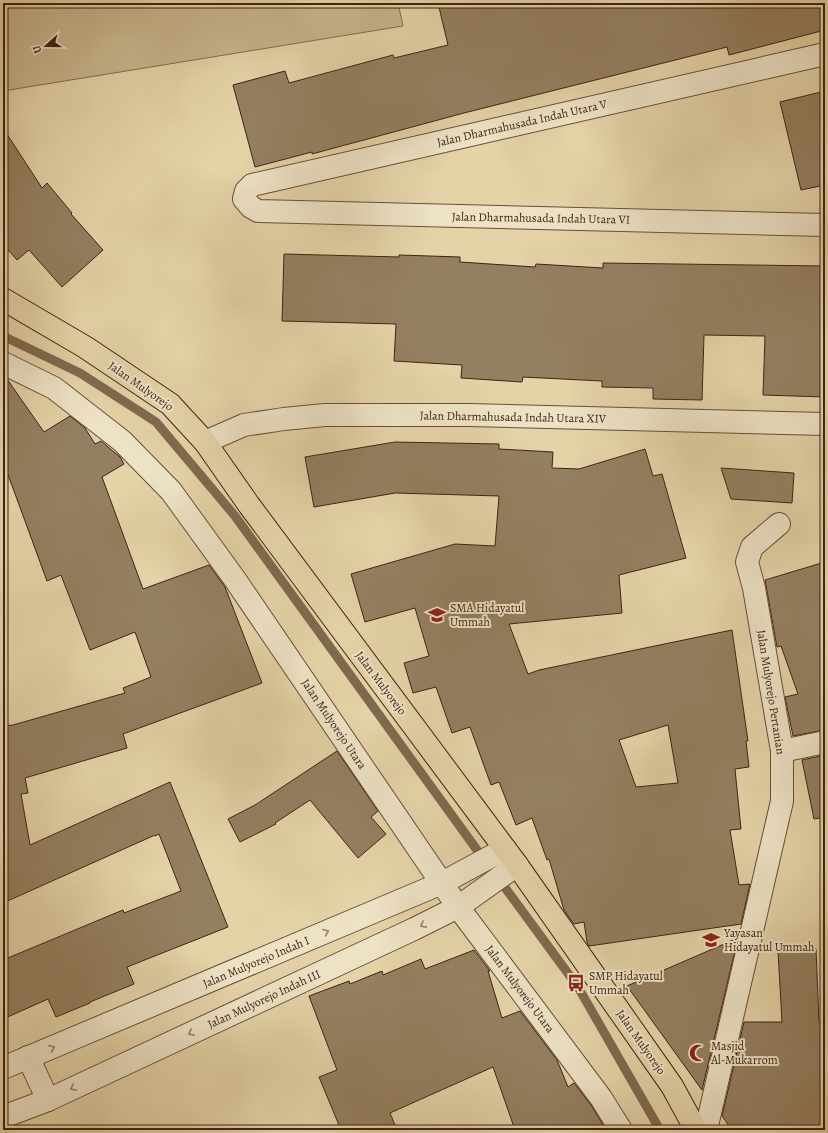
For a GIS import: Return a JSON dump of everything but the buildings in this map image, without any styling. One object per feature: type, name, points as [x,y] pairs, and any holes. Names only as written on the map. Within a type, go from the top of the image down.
[{"type":"main road","name":"Jalan Mulyorejo","points":[[3,299],[85,347],[170,404],[206,442],[249,505],[504,862],[672,1086],[696,1130]]},
{"type":"street","name":"Jalan Dharmahusada Indah Utara V","points":[[258,211],[251,207],[244,199],[246,191],[252,186],[825,54]]},
{"type":"street","name":"Jalan Dharmahusada Indah Utara VI","points":[[258,211],[825,225]]},
{"type":"street","name":"Jalan Mulyorejo Utara","points":[[3,363],[54,388],[122,441],[171,491],[464,902],[601,1098],[621,1130]]},
{"type":"street","name":"Jalan Dharmahusada Indah Utara XIV","points":[[206,442],[244,425],[325,415],[468,415],[825,424]]},
{"type":"street","name":"Jalan Mulyorejo Pertanian","points":[[706,1130],[782,801],[782,751],[754,588],[747,562],[752,547],[779,524]]},
{"type":"street","points":[[782,751],[825,742]]},
{"type":"street","name":"Jalan Mulyorejo Indah I","points":[[3,1068],[448,880],[504,862]]},
{"type":"street","name":"Jalan Mulyorejo Indah III","points":[[3,1118],[48,1100],[414,929],[464,902],[504,862]]},
{"type":"street","points":[[28,1057],[48,1100]]},
{"type":"shaded area","points":[[3,3],[398,3],[403,26],[3,91]]},
{"type":"waterway","points":[[3,336],[80,373],[156,422],[235,516],[485,861]]},
{"type":"waterway","points":[[498,878],[578,987],[660,1130]]},
{"type":"place","name":"SMA Hidayatul Ummah","points":[[437,615]]},
{"type":"place","name":"Yayasan Hidayatul Ummah","points":[[711,940]]},
{"type":"place","name":"SMP Hidayatul Ummah","points":[[576,983]]},
{"type":"place","name":"Masjid Al-Mukarrom","points":[[698,1053]]}]
